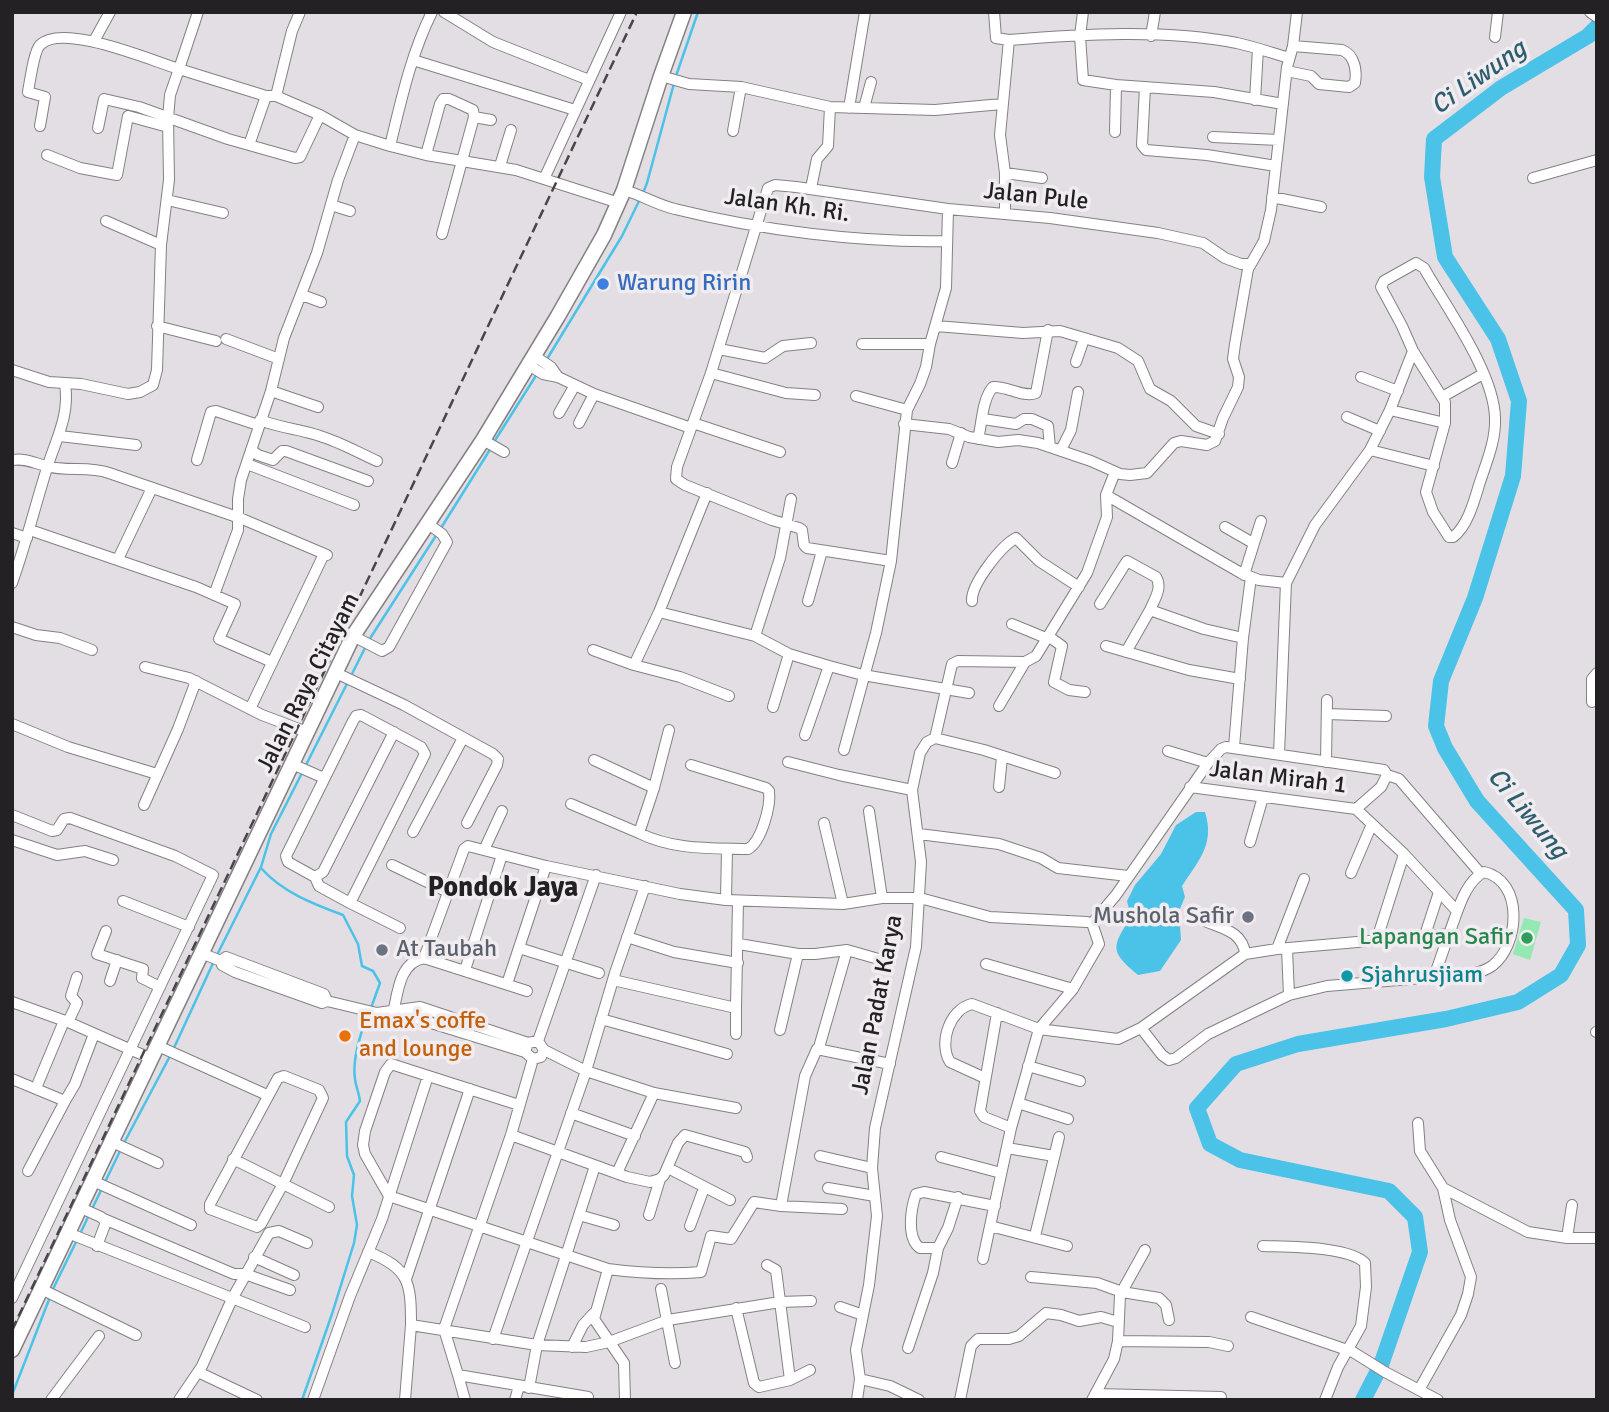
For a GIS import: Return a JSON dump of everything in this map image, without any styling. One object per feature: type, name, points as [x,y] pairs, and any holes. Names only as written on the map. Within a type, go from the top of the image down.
[{"type":"main road","name":"Jalan Raya Citayam","points":[[12,1350],[45,1291],[98,1183],[158,1051],[212,957],[297,766],[307,732],[358,639],[493,446],[626,196],[684,12]]},
{"type":"street","points":[[94,41],[109,15],[96,12]]},
{"type":"street","points":[[12,370],[49,382],[81,384],[128,394],[153,385],[157,370],[161,245],[170,164],[170,95],[198,12]]},
{"type":"street","points":[[249,145],[271,96],[300,12]]},
{"type":"street","points":[[390,146],[413,60],[432,12]]},
{"type":"street","points":[[443,12],[493,42],[589,80]]},
{"type":"street","points":[[544,179],[621,12]]},
{"type":"street","points":[[849,108],[865,12]]},
{"type":"street","points":[[994,12],[996,38],[1009,40],[1170,35],[1218,41],[1289,58]]},
{"type":"street","points":[[1083,12],[1080,36],[1083,80],[1214,92],[1283,104]]},
{"type":"street","points":[[1151,36],[1155,12]]},
{"type":"street","points":[[904,424],[939,427],[978,439],[998,442],[1018,440],[1050,447],[1115,472],[1130,475],[1147,473],[1174,443],[1181,441],[1207,445],[1216,441],[1240,377],[1233,359],[1235,344],[1246,278],[1250,264],[1264,241],[1297,12]]},
{"type":"street","points":[[1495,37],[1498,12]]},
{"type":"street","points":[[1590,12],[1597,17]]},
{"type":"street","name":"Jalan Kh. Ri.","points":[[40,126],[45,97],[28,92],[36,48],[42,42],[57,38],[94,41],[271,96],[320,115],[350,133],[426,156],[500,166],[674,209],[756,225],[850,237],[947,241]]},
{"type":"street","points":[[1005,214],[1005,173],[1000,135],[1009,40]]},
{"type":"street","points":[[1287,71],[1306,74],[1319,84],[1349,87],[1356,79],[1349,53],[1342,50],[1293,46]]},
{"type":"street","points":[[1255,100],[1258,49]]},
{"type":"street","points":[[413,60],[576,110]]},
{"type":"street","points":[[663,77],[689,84],[741,87],[830,107],[935,110],[1002,104]]},
{"type":"street","points":[[864,108],[871,82]]},
{"type":"street","points":[[1115,132],[1116,85]]},
{"type":"street","points":[[733,131],[741,87]]},
{"type":"street","points":[[1145,87],[1142,145],[1146,150],[1276,166]]},
{"type":"street","points":[[98,128],[102,98],[139,107],[168,122]]},
{"type":"street","points":[[426,156],[443,99],[473,110],[474,117],[442,233]]},
{"type":"street","points":[[811,188],[817,159],[828,146],[830,107]]},
{"type":"street","points":[[47,155],[80,168],[117,175],[128,116],[168,122],[288,157],[300,157],[320,115]]},
{"type":"street","points":[[474,117],[491,120]]},
{"type":"street","points":[[500,166],[511,130]]},
{"type":"street","points":[[214,595],[232,552],[240,518],[238,499],[259,422],[271,391],[284,338],[317,253],[350,133]]},
{"type":"street","points":[[1213,136],[1279,140]]},
{"type":"street","points":[[1533,178],[1597,160]]},
{"type":"street","points":[[1005,173],[1042,178]]},
{"type":"street","name":"Jalan Pule","points":[[756,225],[768,188],[775,185],[948,209],[1158,233],[1203,243],[1225,258],[1250,264]]},
{"type":"street","points":[[1272,197],[1321,206]]},
{"type":"street","points":[[167,200],[223,214]]},
{"type":"street","points":[[331,205],[350,211]]},
{"type":"street","points":[[844,750],[876,633],[891,561],[907,410],[920,384],[946,288],[948,209]]},
{"type":"street","points":[[106,221],[161,245]]},
{"type":"street","points":[[756,225],[719,349],[677,467],[677,479],[802,530],[807,548],[891,561]]},
{"type":"street","points":[[1416,263],[1424,268],[1483,374],[1495,415],[1494,435],[1471,510],[1459,531],[1449,537],[1427,500],[1426,492],[1445,424],[1446,408],[1413,351],[1381,285],[1384,281],[1416,263]]},
{"type":"street","points":[[302,295],[321,302]]},
{"type":"street","points":[[157,326],[221,340],[279,359]]},
{"type":"street","points":[[936,326],[1023,333],[1060,331],[1118,348],[1139,361],[1150,389],[1171,401],[1196,426],[1219,434]]},
{"type":"street","points":[[978,439],[989,392],[993,387],[1013,389],[1028,395],[1035,393],[1048,330]]},
{"type":"street","points":[[1076,362],[1084,339]]},
{"type":"street","points":[[719,349],[765,358],[783,346],[811,343]]},
{"type":"street","points":[[862,344],[930,344]]},
{"type":"street","points":[[1279,754],[1286,583],[1324,512],[1370,450],[1390,410],[1413,351]]},
{"type":"street","points":[[538,364],[594,394],[780,452]]},
{"type":"street","points":[[1405,372],[1428,374]]},
{"type":"street","points":[[711,373],[786,393],[815,395]]},
{"type":"street","points":[[1442,397],[1483,374]]},
{"type":"street","points":[[1361,377],[1398,391]]},
{"type":"street","points":[[13,576],[60,436],[68,399],[65,384]]},
{"type":"street","points":[[559,413],[576,385]]},
{"type":"street","points":[[271,391],[318,407]]},
{"type":"street","points":[[1062,450],[1071,430],[1078,392]]},
{"type":"street","points":[[579,423],[594,394]]},
{"type":"street","points":[[856,396],[907,410]]},
{"type":"street","points":[[1390,410],[1445,424]]},
{"type":"street","points":[[197,460],[211,412],[219,412],[297,429],[326,438],[377,461]]},
{"type":"street","points":[[1348,417],[1380,431]]},
{"type":"street","points":[[983,419],[1016,424],[1027,419],[1040,422],[1048,426],[1050,447]]},
{"type":"street","points":[[952,463],[961,433]]},
{"type":"street","points":[[60,436],[136,445]]},
{"type":"street","points":[[251,450],[273,460],[282,451],[286,451],[368,481]]},
{"type":"street","points":[[1370,450],[1434,466]]},
{"type":"street","points":[[12,460],[97,469],[240,518],[325,554],[250,709]]},
{"type":"street","points":[[247,464],[354,505]]},
{"type":"street","points":[[999,706],[1025,662],[1036,656],[1087,573],[1107,517],[1106,495],[1115,472]]},
{"type":"street","points":[[118,559],[152,488]]},
{"type":"street","points":[[634,665],[659,612],[707,493]]},
{"type":"street","points":[[1106,495],[1248,576],[1286,583]]},
{"type":"street","points":[[755,636],[780,558],[791,499]]},
{"type":"street","points":[[1234,747],[1248,576],[1253,543],[1261,521]]},
{"type":"street","points":[[1225,527],[1253,543]]},
{"type":"street","points":[[358,639],[382,651],[389,647],[446,545],[446,539],[435,529]]},
{"type":"street","points":[[12,533],[29,534],[118,559],[234,604],[219,639],[272,662]]},
{"type":"street","points":[[972,601],[971,596],[981,576],[1016,538],[1039,561],[1079,587]]},
{"type":"street","points":[[808,601],[822,551]]},
{"type":"street","points":[[1100,604],[1114,584],[1124,560],[1159,581],[1150,610],[1126,652]]},
{"type":"street","points":[[1150,610],[1204,629],[1243,638]]},
{"type":"street","points":[[659,612],[755,636],[789,654],[828,666],[863,675],[969,693]]},
{"type":"street","points":[[1012,624],[1047,637],[1062,646],[1054,682],[1069,690],[1085,692]]},
{"type":"street","points":[[12,627],[36,635],[60,638],[92,650]]},
{"type":"street","points":[[1107,646],[1189,670],[1240,679]]},
{"type":"street","points":[[593,650],[729,696]]},
{"type":"street","points":[[773,707],[789,654]]},
{"type":"street","name":"Jalan Padat Karya","points":[[857,1400],[860,1379],[856,1350],[875,1244],[872,1168],[875,1128],[916,947],[921,862],[912,790],[920,753],[927,742],[935,738],[944,689],[952,664],[958,661],[1025,662]]},
{"type":"street","points":[[805,735],[828,666]]},
{"type":"street","points":[[145,667],[196,681],[250,709],[307,732]]},
{"type":"street","points":[[1592,702],[1592,678],[1597,673]]},
{"type":"street","points":[[338,675],[404,705],[498,759],[467,823]]},
{"type":"street","points":[[144,805],[196,681]]},
{"type":"street","points":[[1326,762],[1327,700]]},
{"type":"street","points":[[1327,714],[1386,716]]},
{"type":"street","points":[[350,903],[425,754],[421,747],[394,732],[366,717],[356,716],[320,776],[286,852],[288,862],[315,877],[319,886],[350,903],[400,928]]},
{"type":"street","points":[[12,724],[68,747],[157,774]]},
{"type":"street","points":[[639,833],[669,730]]},
{"type":"street","points":[[315,877],[323,872],[394,732]]},
{"type":"street","points":[[413,832],[463,738]]},
{"type":"street","points":[[935,738],[984,750],[1055,773]]},
{"type":"street","points":[[1091,923],[1116,895],[1208,763],[1221,749],[1234,747],[1384,770],[1387,775],[1399,779],[1481,874]]},
{"type":"street","points":[[1168,751],[1208,763]]},
{"type":"street","points":[[999,787],[1002,757]]},
{"type":"street","points":[[594,760],[654,788]]},
{"type":"street","points":[[788,762],[912,790]]},
{"type":"street","points":[[571,804],[653,840],[675,845],[748,849],[756,844],[769,791],[691,765]]},
{"type":"street","points":[[297,766],[320,776]]},
{"type":"street","name":"Jalan Mirah 1","points":[[1190,787],[1356,809],[1381,787],[1387,775]]},
{"type":"street","points":[[1250,842],[1263,797]]},
{"type":"street","points":[[1356,809],[1404,854],[1456,910]]},
{"type":"street","points":[[484,849],[502,811]]},
{"type":"street","points":[[869,811],[881,898]]},
{"type":"street","points":[[12,816],[52,831],[57,830],[64,819],[70,818],[175,856],[213,873],[12,1298]]},
{"type":"street","points":[[824,823],[843,904]]},
{"type":"street","points":[[1351,873],[1372,824]]},
{"type":"street","points":[[919,834],[999,845],[1041,858],[1058,868],[1128,876]]},
{"type":"street","points":[[12,840],[57,855],[85,851],[113,860]]},
{"type":"street","points":[[424,958],[464,849],[468,846],[546,866],[726,900],[843,904],[881,898],[920,898],[989,917],[1091,923]]},
{"type":"street","points":[[726,900],[727,849]]},
{"type":"street","points":[[1377,939],[1404,854]]},
{"type":"street","points":[[465,970],[502,855]]},
{"type":"street","points":[[392,865],[448,892]]},
{"type":"street","points":[[507,984],[546,866]]},
{"type":"street","points":[[1141,1028],[1169,1060],[1176,1058],[1208,1034],[1289,995],[1327,986],[1434,977],[1477,973],[1492,965],[1505,950],[1514,922],[1514,905],[1502,880],[1492,873],[1485,872],[1477,876],[1456,910],[1434,977]]},
{"type":"street","points":[[465,1400],[444,1329],[511,1135],[534,1049],[596,875]]},
{"type":"street","points":[[1289,995],[1282,949],[1304,879]]},
{"type":"street","points":[[493,1339],[586,1071],[645,886]]},
{"type":"street","points":[[1425,935],[1439,892]]},
{"type":"street","points":[[123,901],[189,927]]},
{"type":"street","points":[[736,1034],[738,901]]},
{"type":"street","points":[[1208,922],[1241,938],[1245,954]]},
{"type":"street","points":[[983,1259],[1011,1128],[1039,1029],[1073,989],[1099,944],[1091,923]]},
{"type":"street","points":[[106,931],[97,953],[143,969],[142,978],[160,987]]},
{"type":"street","points":[[985,1077],[950,1062],[946,1052],[946,1038],[953,1017],[958,1009],[964,1006],[972,1004],[1039,1029],[1112,1040],[1141,1028],[1245,954],[1449,934]]},
{"type":"street","points":[[627,937],[674,952],[738,963]]},
{"type":"street","points":[[739,944],[798,954],[847,950],[881,960]]},
{"type":"street","points":[[519,948],[599,973]]},
{"type":"street","points":[[820,1044],[847,950]]},
{"type":"street","points":[[780,1030],[798,954]]},
{"type":"street","points":[[212,957],[234,972],[316,1002],[327,1001],[377,1013],[394,1009],[408,1010],[418,1019],[534,1049],[586,1071],[654,1093],[736,1108]]},
{"type":"street","points":[[394,1009],[405,969],[410,962],[424,958],[527,991]]},
{"type":"street","points":[[110,981],[117,961]]},
{"type":"street","points":[[986,964],[1073,989]]},
{"type":"street","points":[[36,1088],[77,1003],[71,996],[77,977]]},
{"type":"street","points":[[613,980],[736,1008]]},
{"type":"street","points":[[12,1002],[131,1051],[158,1051],[179,1057],[267,1095]]},
{"type":"street","points":[[997,1013],[979,1105],[981,1114],[1011,1128]]},
{"type":"street","points":[[601,1019],[727,1054]]},
{"type":"street","points":[[28,1171],[75,1084],[94,1034]]},
{"type":"street","points":[[780,1206],[805,1076],[817,1049],[890,1064]]},
{"type":"street","points":[[519,1105],[395,1065],[387,1066],[365,1131],[365,1154],[389,1196],[608,1269],[673,1275],[701,1272],[711,1236],[731,1239],[754,1202],[842,1209]]},
{"type":"street","points":[[1028,1066],[1080,1081]]},
{"type":"street","points":[[280,1076],[319,1090],[324,1095],[282,1184],[257,1227],[210,1209],[233,1159],[280,1076]]},
{"type":"street","points":[[313,1400],[389,1196],[428,1076]]},
{"type":"street","points":[[12,1079],[65,1101]]},
{"type":"street","points":[[406,1279],[470,1089]]},
{"type":"street","points":[[617,1173],[654,1093]]},
{"type":"street","points":[[1018,1103],[1068,1119]]},
{"type":"street","points":[[571,1113],[635,1136]]},
{"type":"street","points":[[1418,1123],[1420,1152],[1443,1188],[1450,1220],[1471,1277],[1461,1315],[1419,1390]]},
{"type":"street","points":[[649,1215],[660,1180],[682,1137],[688,1134],[744,1152],[747,1157]]},
{"type":"street","points":[[511,1135],[643,1181],[660,1180]]},
{"type":"street","points":[[1035,1236],[1059,1137]]},
{"type":"street","points":[[116,1143],[158,1163]]},
{"type":"street","points":[[1007,1148],[1054,1156]]},
{"type":"street","points":[[820,1156],[872,1168]]},
{"type":"street","points":[[941,1157],[1001,1173]]},
{"type":"street","points":[[233,1159],[329,1207]]},
{"type":"street","points":[[515,1400],[524,1387],[595,1166]]},
{"type":"street","points":[[668,1168],[730,1200]]},
{"type":"street","points":[[98,1183],[191,1225]]},
{"type":"street","points":[[690,1226],[704,1188]]},
{"type":"street","points":[[828,1188],[875,1196]]},
{"type":"street","points":[[1443,1188],[1528,1232],[1567,1238],[1597,1238]]},
{"type":"street","points":[[939,1248],[926,1250],[915,1245],[912,1225],[916,1194],[924,1192],[958,1197],[995,1206]]},
{"type":"street","points":[[908,1348],[958,1197]]},
{"type":"street","points":[[1567,1238],[1572,1205]]},
{"type":"street","points":[[83,1209],[234,1274],[245,1274],[289,1290]]},
{"type":"street","points":[[579,1215],[614,1225]]},
{"type":"street","points":[[94,1245],[106,1227],[101,1217]]},
{"type":"street","points":[[990,1226],[1067,1246]]},
{"type":"street","points":[[179,1400],[198,1372],[232,1299],[269,1233],[279,1231],[307,1243]]},
{"type":"street","points":[[72,1235],[304,1327]]},
{"type":"street","points":[[1263,1246],[1324,1249],[1364,1261],[1366,1284],[1361,1326],[1346,1350],[1325,1400]]},
{"type":"street","points":[[1144,1250],[1122,1292],[1114,1360],[1094,1397],[1221,1397]]},
{"type":"street","points":[[368,1252],[392,1264],[410,1285],[411,1325],[405,1400]]},
{"type":"street","points":[[254,1257],[294,1275]]},
{"type":"street","points":[[767,1265],[776,1270],[790,1380]]},
{"type":"street","points":[[572,1347],[583,1325],[594,1312],[608,1269]]},
{"type":"street","points":[[1031,1277],[1097,1283],[1122,1292],[1163,1300],[1169,1321]]},
{"type":"street","points":[[661,1289],[675,1363]]},
{"type":"street","points":[[45,1291],[136,1335]]},
{"type":"street","points":[[411,1325],[537,1345],[586,1347],[609,1342],[667,1320],[780,1302],[811,1301]]},
{"type":"street","points":[[840,1307],[863,1315]]},
{"type":"street","points":[[736,1308],[754,1383],[759,1387],[790,1380],[810,1370]]},
{"type":"street","points":[[594,1312],[595,1324],[624,1363],[625,1400]]},
{"type":"street","points":[[960,1400],[971,1346],[978,1339],[1009,1339],[1019,1336],[1046,1313],[1079,1321],[1101,1317],[1118,1322]]},
{"type":"street","points":[[1251,1317],[1346,1350],[1438,1400]]},
{"type":"street","points":[[51,1400],[99,1335]]},
{"type":"street","points":[[1118,1341],[1209,1342],[1228,1346]]},
{"type":"street","points":[[198,1372],[257,1400]]},
{"type":"street","points":[[458,1375],[588,1397]]},
{"type":"street","points":[[860,1379],[890,1386],[919,1400]]},
{"type":"green space","name":"Lapangan Safir","points":[[1524,918],[1541,922],[1530,960],[1513,954]]},
{"type":"water","points":[[1196,812],[1205,812],[1208,823],[1207,843],[1182,886],[1185,897],[1179,911],[1181,940],[1160,971],[1138,975],[1122,960],[1117,949],[1120,936],[1131,917],[1127,901],[1135,885],[1161,854],[1176,825]]},
{"type":"waterway","points":[[643,193],[676,76],[698,12]]},
{"type":"waterway","name":"Ci Liwung","points":[[1363,1400],[1381,1365],[1420,1252],[1415,1217],[1389,1191],[1240,1160],[1210,1144],[1197,1108],[1236,1064],[1298,1044],[1446,1019],[1518,1002],[1561,975],[1578,945],[1576,910],[1477,801],[1445,748],[1436,726],[1441,681],[1475,598],[1513,476],[1519,401],[1498,339],[1445,257],[1432,177],[1434,139],[1501,88],[1588,36],[1597,27]]},
{"type":"waterway","points":[[547,359],[622,236],[640,199]]},
{"type":"waterway","points":[[494,442],[537,374]]},
{"type":"waterway","points":[[441,528],[491,448]]},
{"type":"waterway","points":[[369,640],[437,534]]},
{"type":"waterway","points":[[306,765],[366,646]]},
{"type":"waterway","points":[[217,955],[261,867],[271,834],[303,771]]},
{"type":"waterway","points":[[261,868],[288,891],[343,915],[358,944],[362,966],[373,971],[380,983],[371,1008]]},
{"type":"waterway","points":[[173,1050],[214,961]]},
{"type":"waterway","points":[[302,1400],[354,1243],[357,1225],[352,1196],[354,1175],[347,1156],[346,1122],[360,1101],[355,1063],[368,1014]]},
{"type":"waterway","points":[[124,1143],[170,1056]]},
{"type":"waterway","points":[[92,1209],[121,1149]]},
{"type":"waterway","points":[[80,1234],[89,1215]]},
{"type":"waterway","points":[[52,1291],[77,1240]]},
{"type":"waterway","points":[[12,1395],[50,1297]]},
{"type":"railway","points":[[12,1330],[637,12]]},
{"type":"place","name":"Warung Ririn","points":[[603,284]]},
{"type":"place","name":"Mushola Safir","points":[[1248,917]]},
{"type":"place","name":"Lapangan Safir","points":[[1527,938]]},
{"type":"place","name":"At Taubah","points":[[382,950]]},
{"type":"place","name":"Sjahrusjiam","points":[[1347,976]]},
{"type":"place","name":"Emax's coffe and lounge","points":[[345,1036]]},
{"type":"district","name":"Pondok Jaya","points":[[503,889]]}]
